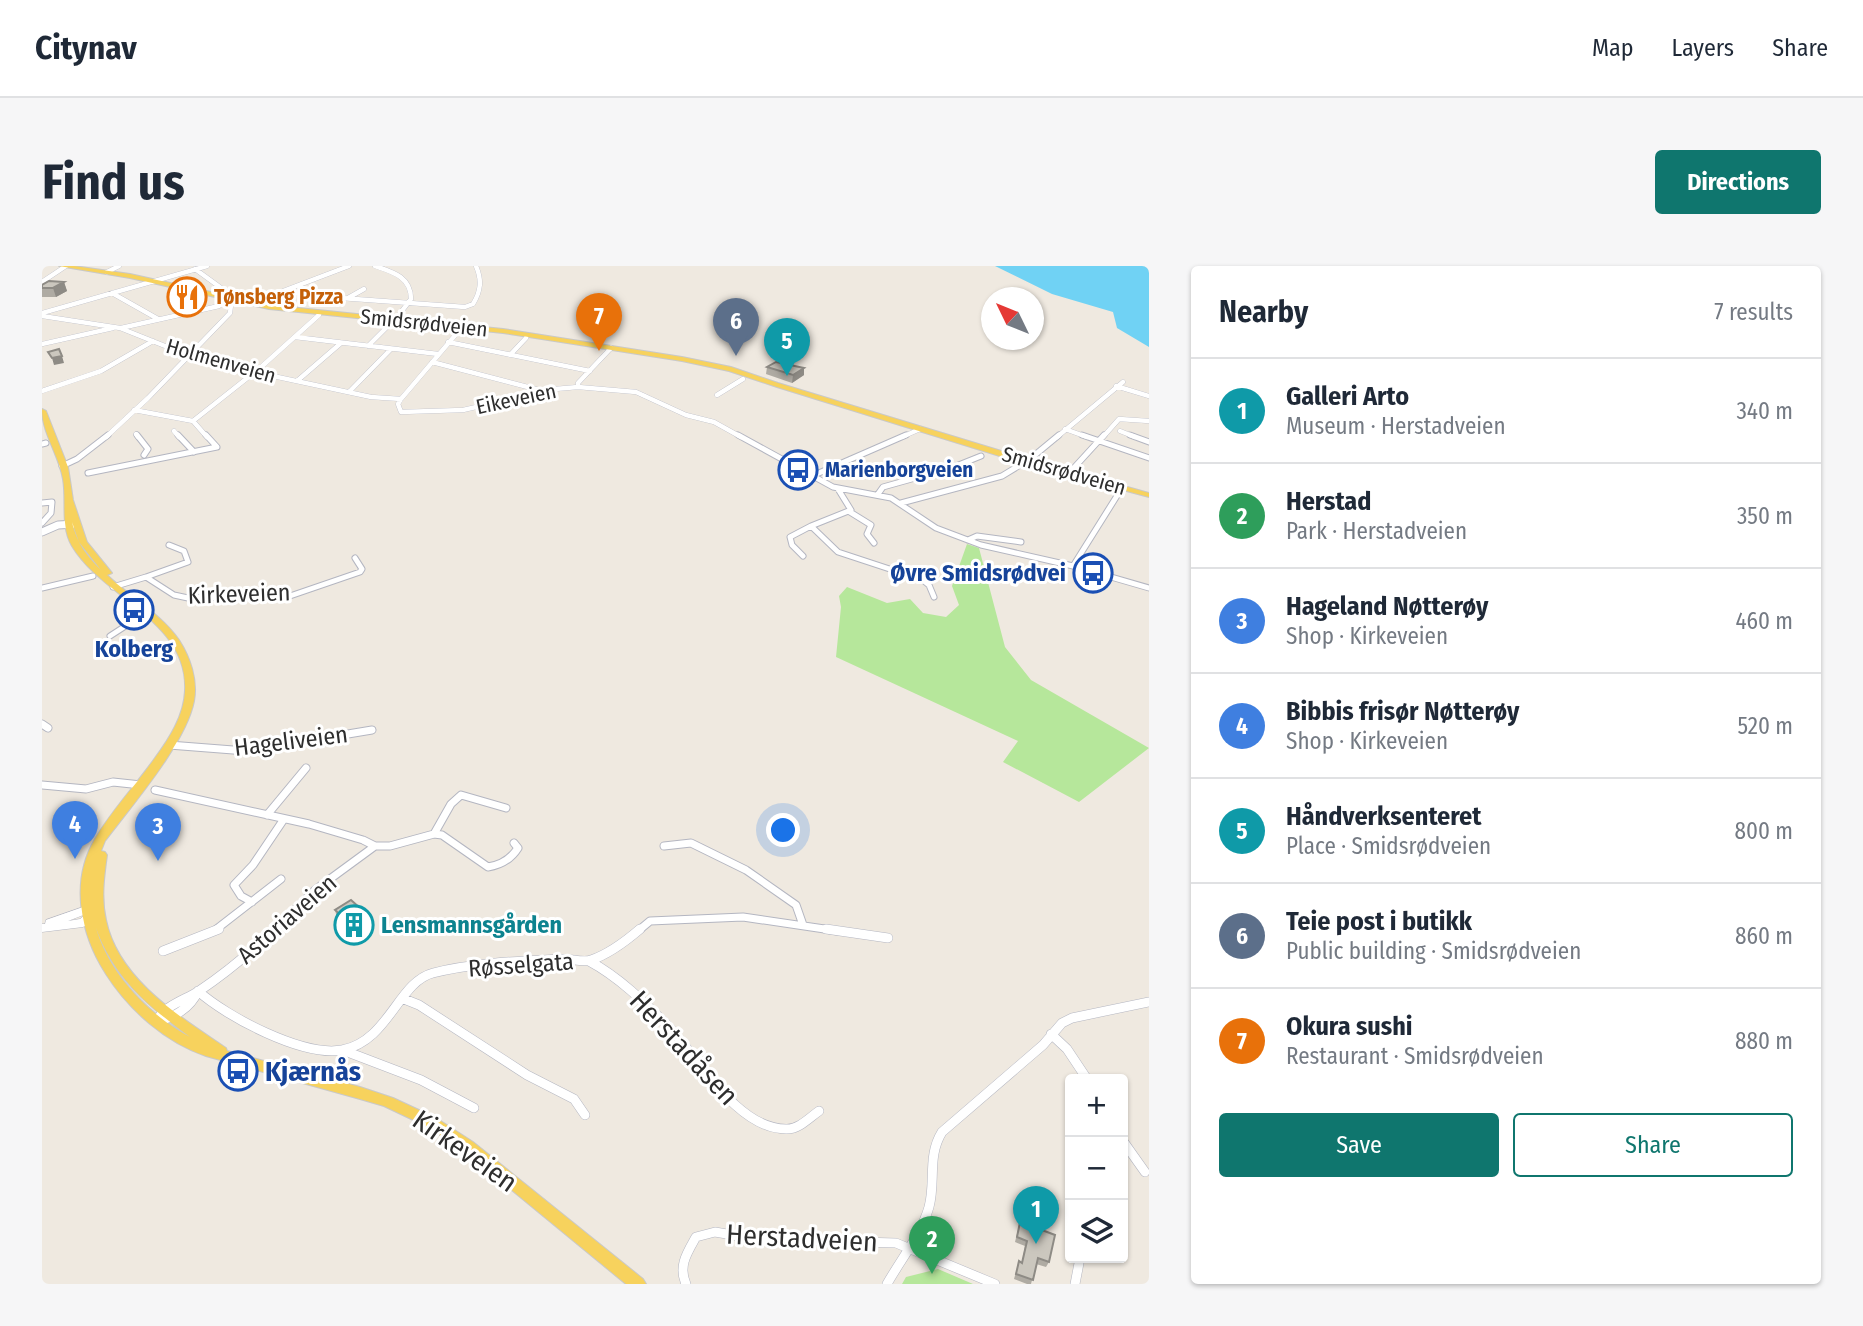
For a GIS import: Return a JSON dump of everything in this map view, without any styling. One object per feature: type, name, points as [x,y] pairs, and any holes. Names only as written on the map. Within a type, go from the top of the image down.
[{"type":"main road","name":"Smidsrødveien","points":[[65,266],[153,281],[248,304],[393,321],[463,326],[662,357],[779,386],[1025,461],[1149,495]]},
{"type":"main road","points":[[42,411],[68,483],[66,514],[71,525]]},
{"type":"main road","name":"Kirkeveien","points":[[71,525],[116,586],[170,636],[188,667],[190,682],[188,708],[169,745],[102,836],[88,875],[90,915],[122,969],[189,1044],[388,1102],[431,1122],[468,1146],[638,1284]]},
{"type":"main road","points":[[42,926],[90,915]]},
{"type":"street","points":[[42,282],[65,266]]},
{"type":"street","points":[[107,272],[119,266]]},
{"type":"street","points":[[42,314],[206,266]]},
{"type":"street","points":[[248,304],[349,266]]},
{"type":"street","points":[[368,346],[408,304],[412,292],[406,280],[374,266]]},
{"type":"street","points":[[327,296],[455,308],[472,305],[481,286],[476,266]]},
{"type":"street","points":[[62,464],[80,459],[190,356],[230,313],[235,300],[195,269]]},
{"type":"street","points":[[348,298],[364,289]]},
{"type":"street","points":[[111,293],[158,319]]},
{"type":"street","points":[[42,344],[219,306]]},
{"type":"street","name":"Holmenveien","points":[[42,314],[118,328],[190,356],[254,372],[383,399],[401,399]]},
{"type":"street","points":[[193,421],[319,315]]},
{"type":"street","points":[[401,399],[463,326]]},
{"type":"street","points":[[295,337],[438,354]]},
{"type":"street","points":[[510,355],[526,338]]},
{"type":"street","points":[[42,391],[101,371],[153,341]]},
{"type":"street","points":[[449,342],[590,371]]},
{"type":"street","points":[[297,381],[341,343]]},
{"type":"street","name":"Eikeveien","points":[[401,399],[398,404],[401,412],[463,410],[544,391],[578,387],[578,383],[611,348]]},
{"type":"street","points":[[349,392],[391,349]]},
{"type":"street","points":[[432,362],[544,391]]},
{"type":"street","points":[[717,395],[743,379]]},
{"type":"street","points":[[901,503],[989,480],[1025,461],[1122,382]]},
{"type":"street","points":[[1116,386],[1149,397]]},
{"type":"street","points":[[578,387],[629,391],[647,396],[679,412],[720,425],[838,489],[878,494],[901,503],[936,528],[968,540],[1007,553],[1073,566],[1149,588]]},
{"type":"street","points":[[88,473],[217,447],[193,421],[134,410]]},
{"type":"street","points":[[169,424],[172,415]]},
{"type":"street","name":"Smidsrødveien","points":[[1071,471],[1122,417],[1149,421]]},
{"type":"street","points":[[812,476],[920,429]]},
{"type":"street","points":[[1065,429],[1149,458]]},
{"type":"street","points":[[1120,430],[1149,442]]},
{"type":"street","points":[[174,431],[194,452]]},
{"type":"street","points":[[136,434],[148,449],[144,455]]},
{"type":"street","points":[[878,494],[883,487],[951,468],[981,456]]},
{"type":"street","points":[[838,489],[850,507],[850,512]]},
{"type":"street","points":[[1073,566],[1120,491]]},
{"type":"street","points":[[42,503],[52,502],[51,513],[42,523]]},
{"type":"street","points":[[803,556],[792,545],[790,537],[797,531],[850,512]]},
{"type":"street","points":[[850,512],[871,525],[867,534],[874,542]]},
{"type":"street","points":[[42,532],[71,525]]},
{"type":"street","points":[[811,526],[838,552],[923,580],[929,585],[934,597]]},
{"type":"street","points":[[968,540],[977,537],[1021,542]]},
{"type":"street","name":"Kirkeveien","points":[[116,586],[188,562],[184,551],[169,545]]},
{"type":"street","name":"Kirkeveien","points":[[146,577],[174,595],[188,598],[285,596],[360,572],[362,569],[355,558]]},
{"type":"street","points":[[42,588],[93,576]]},
{"type":"street","points":[[110,636],[127,625],[120,608],[121,603]]},
{"type":"street","name":"Hageliveien","points":[[169,745],[246,751],[372,730]]},
{"type":"street","points":[[267,815],[306,768]]},
{"type":"street","points":[[42,785],[86,789],[113,782],[141,785]]},
{"type":"street","points":[[155,790],[363,838],[375,846]]},
{"type":"street","points":[[506,808],[461,795],[451,804],[435,834],[442,835],[488,867],[499,865],[516,853],[518,848],[514,843]]},
{"type":"street","points":[[252,902],[241,896],[234,885],[253,865],[284,819]]},
{"type":"street","name":"Astoriaveien","points":[[163,1017],[195,1000],[198,991],[266,940],[315,890],[375,846],[388,848],[422,835],[435,834]]},
{"type":"street","points":[[664,846],[679,842],[692,844],[760,880],[791,900],[799,910],[803,925]]},
{"type":"street","points":[[163,951],[219,929],[281,879]]},
{"type":"street","name":"Røsselgata","points":[[345,1051],[371,1038],[420,979],[432,973],[512,962],[572,958],[589,961],[625,942],[650,921],[743,917],[888,938]]},
{"type":"street","name":"Herstadåsen","points":[[589,961],[611,973],[669,1027],[735,1106],[786,1130],[796,1127],[818,1111]]},
{"type":"street","points":[[198,991],[223,1008],[298,1046],[321,1052],[345,1051],[421,1080],[474,1108]]},
{"type":"street","points":[[404,999],[427,1010],[527,1075],[574,1099],[585,1115]]},
{"type":"street","points":[[887,1284],[910,1247],[929,1206],[930,1164],[935,1142],[972,1104],[1072,1018],[1149,1002]]},
{"type":"street","points":[[1051,1034],[1068,1049],[1084,1074]]},
{"type":"street","points":[[1128,1148],[1145,1172]]},
{"type":"street","name":"Herstadveien","points":[[686,1284],[681,1273],[685,1257],[696,1237],[704,1233],[770,1240],[896,1243],[995,1284]]},
{"type":"street","points":[[1075,1284],[1079,1263]]},
{"type":"green space","points":[[967,544],[979,548],[1005,647],[1031,680],[1149,748],[1079,802],[1003,762],[1018,741],[836,657],[841,607],[839,596],[847,587],[887,603],[910,599],[923,613],[946,617],[959,605],[952,586]]},
{"type":"green space","points":[[938,1269],[973,1284],[902,1284],[906,1277]]},
{"type":"water","points":[[995,266],[1149,266],[1149,347],[1117,328],[1113,312],[1052,294],[1044,290],[1044,287],[1038,287]]},
{"type":"building","points":[[49,281],[64,282],[53,288],[42,288],[42,285]]},
{"type":"building","points":[[59,349],[62,356],[52,358],[48,352]]},
{"type":"building","points":[[776,362],[804,368],[793,375],[767,367]]},
{"type":"building","points":[[351,900],[369,916],[353,926],[335,910]]},
{"type":"building","points":[[1021,1217],[1033,1221],[1031,1226],[1055,1235],[1049,1262],[1038,1258],[1033,1280],[1016,1274],[1019,1261],[1022,1263],[1027,1241],[1017,1237]]},
{"type":"place","name":"Tønsberg Pizza","points":[[187,297]]},
{"type":"place","name":"Okura sushi","points":[[599,351]]},
{"type":"place","name":"Teie post i butikk","points":[[736,356]]},
{"type":"place","name":"Håndverksenteret","points":[[787,376]]},
{"type":"place","name":"Marienborgveien","points":[[798,470]]},
{"type":"place","name":"Øvre Smidsrødvei","points":[[1093,573]]},
{"type":"place","name":"Kolberg","points":[[134,610]]},
{"type":"place","name":"Bibbis frisør Nøtterøy","points":[[75,859]]},
{"type":"place","name":"Hageland Nøtterøy","points":[[158,861]]},
{"type":"place","name":"Lensmannsgården","points":[[354,925]]},
{"type":"place","name":"Kjærnås","points":[[238,1071]]},
{"type":"place","name":"Galleri Arto","points":[[1036,1244]]},
{"type":"place","name":"Herstad","points":[[932,1274]]}]
